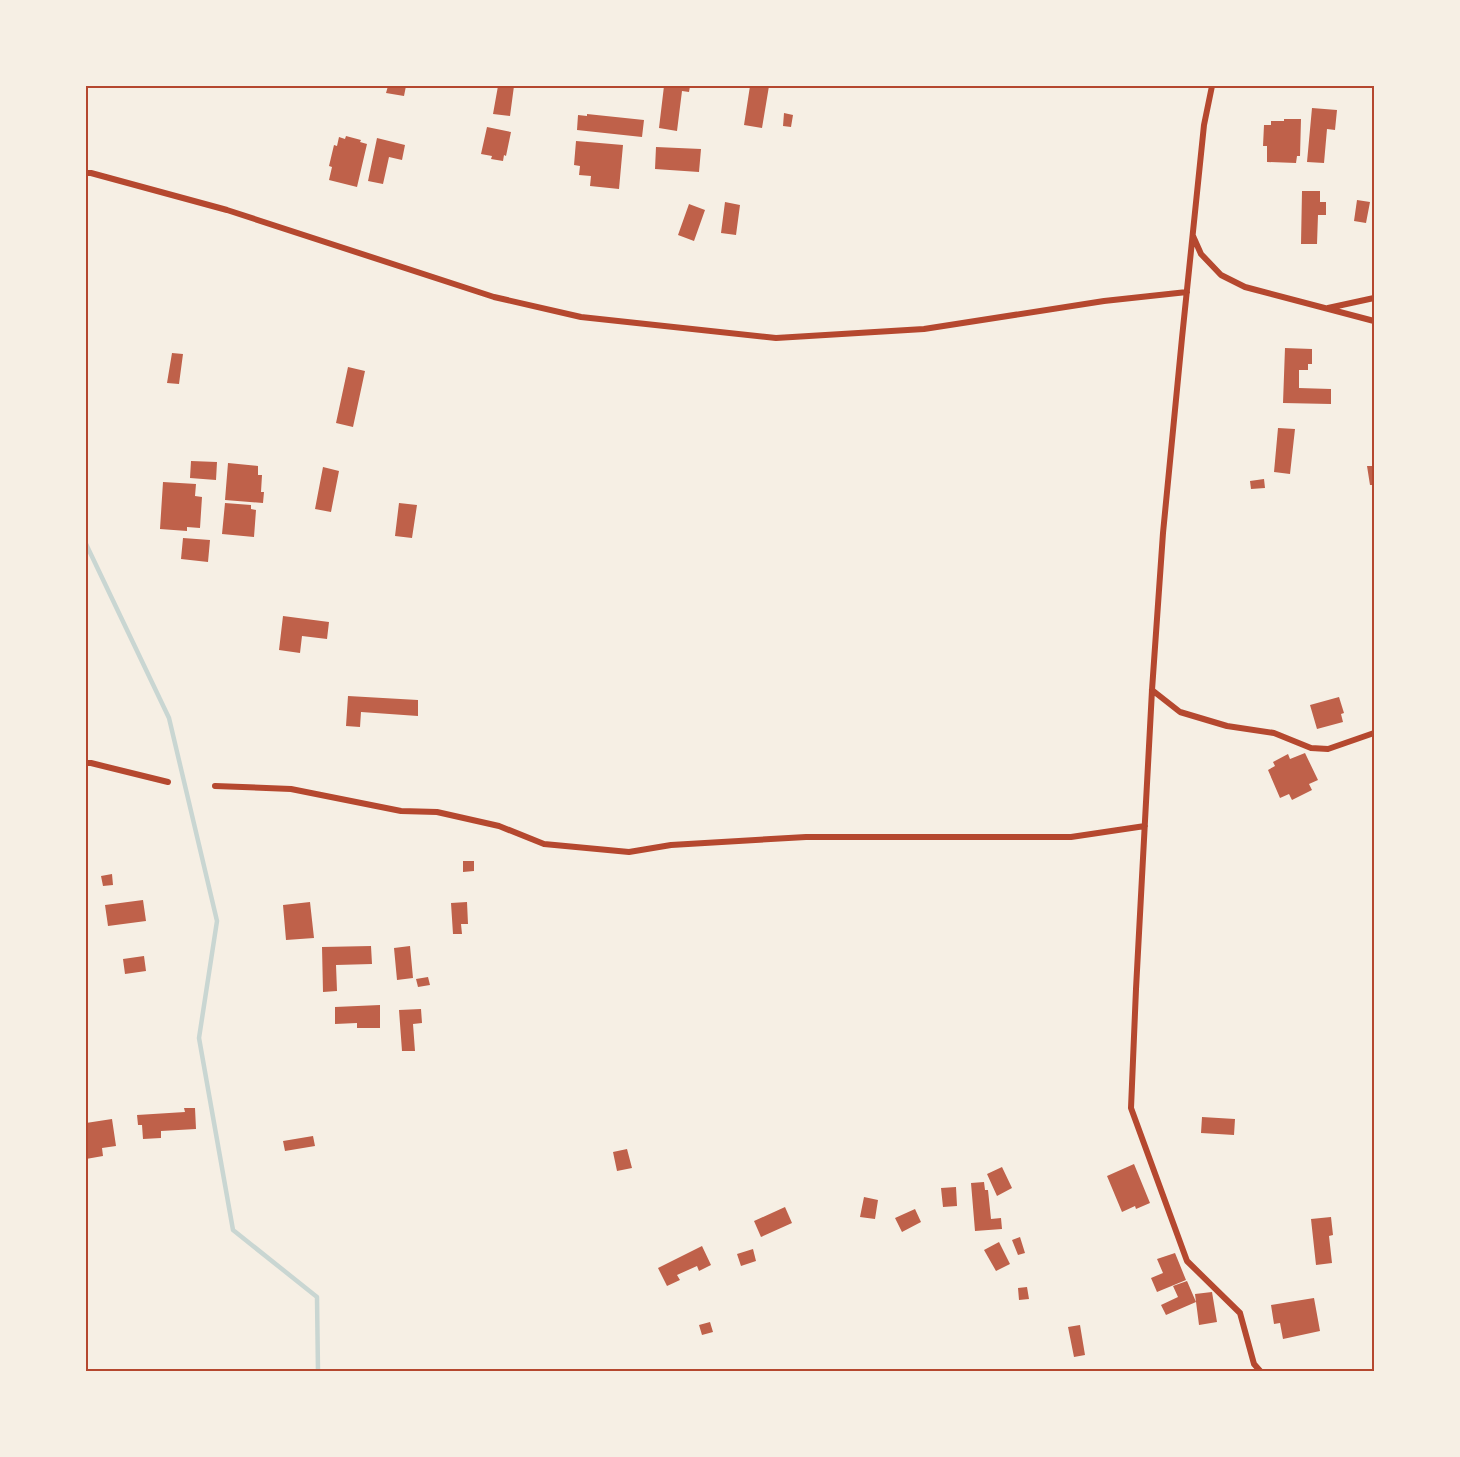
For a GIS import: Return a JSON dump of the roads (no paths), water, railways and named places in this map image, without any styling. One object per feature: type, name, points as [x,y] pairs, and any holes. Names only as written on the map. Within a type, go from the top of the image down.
[{"type":"street","points":[[1212,86],[1204,125],[1163,533],[1152,690],[1131,1108],[1186,1262],[1240,1313],[1254,1364],[1261,1371]]},
{"type":"street","points":[[86,173],[227,210],[494,297],[581,317],[765,337],[924,329],[1104,301],[1186,292]]},
{"type":"street","points":[[1193,235],[1201,254],[1221,275],[1245,286],[1374,321]]},
{"type":"street","points":[[1327,308],[1374,297]]},
{"type":"street","points":[[1152,690],[1180,712],[1227,726],[1274,733],[1311,748],[1328,749],[1374,733]]},
{"type":"street","points":[[86,763],[168,782]]},
{"type":"street","points":[[215,786],[291,789],[401,811],[437,812],[499,826],[544,844],[629,852],[671,845],[806,837],[1071,837],[1145,826]]},
{"type":"waterway","points":[[86,544],[169,718],[217,921],[199,1038],[233,1230],[317,1297],[318,1372]]}]
